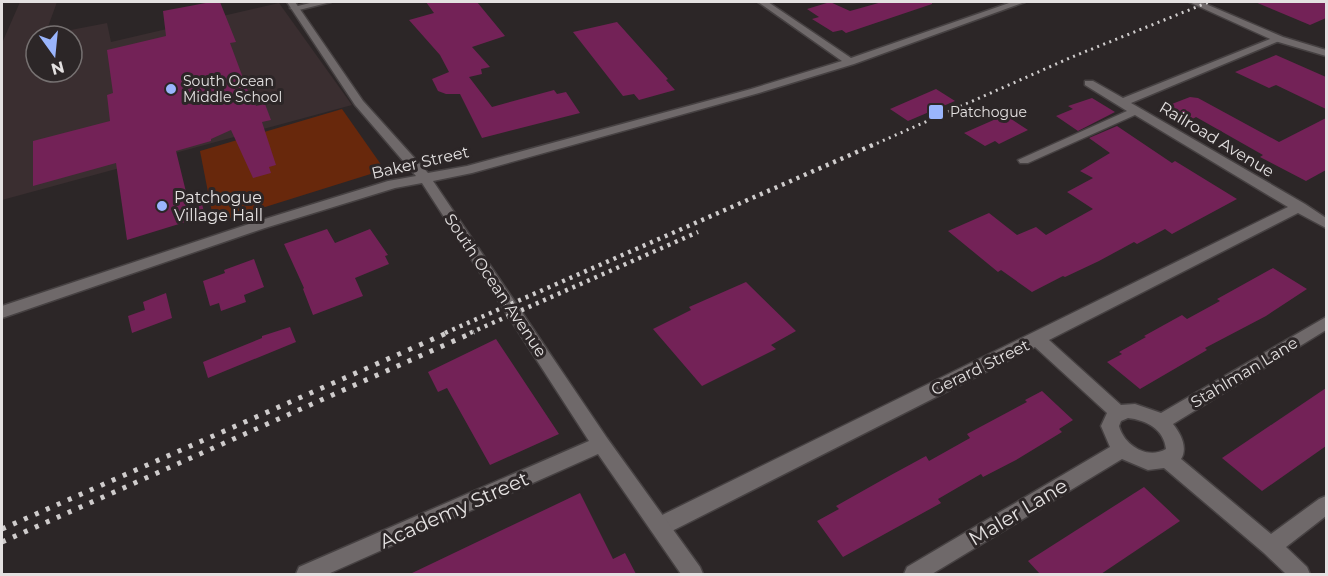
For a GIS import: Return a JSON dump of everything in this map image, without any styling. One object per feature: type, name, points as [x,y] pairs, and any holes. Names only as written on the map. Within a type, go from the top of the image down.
[{"type":"street","points":[[293,5],[326,2]]},
{"type":"street","points":[[762,2],[850,62]]},
{"type":"street","name":"Baker Street","points":[[2,312],[260,225],[395,184],[468,170],[755,91],[850,62],[1020,2]]},
{"type":"street","points":[[1194,2],[1279,39],[1311,46],[1326,53]]},
{"type":"street","name":"South Ocean Avenue","points":[[293,5],[359,103],[424,178],[601,444],[693,574]]},
{"type":"street","points":[[1279,39],[1298,53],[1326,65]]},
{"type":"street","points":[[1123,102],[1279,39]]},
{"type":"street","name":"Railroad Avenue","points":[[1089,83],[1138,110],[1326,224]]},
{"type":"street","points":[[1024,160],[1138,110]]},
{"type":"street","name":"Gerard Street","points":[[661,526],[1037,339],[1306,212],[1326,208]]},
{"type":"street","name":"Stahlman Lane","points":[[1161,422],[1326,323]]},
{"type":"street","points":[[1037,339],[1117,412]]},
{"type":"street","points":[[1126,410],[1138,411],[1161,422],[1170,432],[1175,443],[1175,453],[1168,460],[1146,461],[1122,449],[1113,438],[1109,428],[1110,418],[1117,412],[1126,410]]},
{"type":"street","name":"Academy Street","points":[[306,574],[601,444]]},
{"type":"street","name":"Maler Lane","points":[[914,574],[1122,449]]},
{"type":"street","points":[[1168,460],[1271,546],[1300,574]]},
{"type":"street","points":[[1271,546],[1326,506]]},
{"type":"shaded area","name":"South Ocean Middle School","points":[[20,2],[57,2],[49,24],[24,24],[24,84],[84,84],[84,27],[107,23],[111,42],[279,3],[352,105],[2,200],[2,43]]},
{"type":"shaded area","points":[[342,109],[382,166],[377,172],[214,223],[200,151]]},
{"type":"building","points":[[220,2],[236,42],[230,43],[252,102],[254,101],[256,106],[265,104],[271,120],[262,122],[276,165],[269,167],[271,173],[253,178],[231,130],[211,141],[176,151],[187,196],[199,192],[205,216],[127,240],[116,163],[33,186],[33,141],[110,121],[107,95],[113,93],[107,50],[166,36],[163,11]]},
{"type":"building","points":[[426,2],[477,2],[505,36],[472,47],[490,67],[481,69],[482,74],[469,77],[492,107],[554,90],[557,94],[566,92],[580,113],[482,138],[460,94],[446,94],[438,91],[432,79],[449,72],[440,55],[409,20],[434,13]]},
{"type":"building","points":[[830,2],[850,11],[882,2],[932,2],[932,4],[846,33],[842,30],[833,32],[812,19],[819,17],[807,9]]},
{"type":"building","points":[[1255,2],[1326,2],[1326,18],[1310,25]]},
{"type":"building","points":[[617,22],[668,79],[666,80],[675,90],[639,100],[634,94],[623,96],[573,32]]},
{"type":"building","points":[[1276,55],[1326,77],[1326,109],[1276,85],[1269,88],[1235,72]]},
{"type":"building","name":"Patchogue","points":[[936,89],[955,101],[908,121],[890,109]]},
{"type":"building","points":[[1190,97],[1198,98],[1279,142],[1326,118],[1326,170],[1306,181],[1260,157],[1263,155],[1196,117],[1189,121],[1164,107]]},
{"type":"building","points":[[1092,98],[1115,112],[1078,131],[1056,116],[1073,109],[1068,106]]},
{"type":"building","points":[[1005,115],[1028,130],[999,144],[995,141],[985,146],[964,133]]},
{"type":"building","points":[[1117,126],[1172,163],[1175,161],[1237,199],[1172,234],[1165,229],[1032,292],[1001,270],[998,272],[948,231],[989,213],[1017,235],[1036,227],[1046,235],[1093,209],[1067,192],[1093,178],[1080,171],[1110,153],[1089,138]]},
{"type":"building","points":[[327,229],[335,243],[370,229],[388,255],[385,256],[389,264],[355,278],[363,296],[313,315],[304,288],[284,244]]},
{"type":"building","points":[[254,259],[264,287],[244,295],[246,302],[221,311],[219,303],[210,306],[203,281]]},
{"type":"building","points":[[1273,268],[1307,289],[1266,316],[1205,348],[1207,350],[1140,389],[1107,362],[1122,354],[1119,352],[1146,337],[1144,336],[1182,315],[1187,319],[1220,301],[1217,299]]},
{"type":"building","points":[[746,282],[796,331],[771,345],[776,349],[702,386],[653,329],[691,310],[689,307]]},
{"type":"building","points":[[166,293],[172,318],[132,333],[128,316],[145,310],[143,302]]},
{"type":"building","points":[[290,327],[296,342],[208,378],[203,362],[262,338],[262,336]]},
{"type":"building","points":[[496,339],[559,434],[490,465],[447,388],[438,392],[428,372]]},
{"type":"building","points":[[1326,388],[1326,446],[1262,491],[1222,458]]},
{"type":"building","points":[[1042,391],[1073,420],[1059,429],[1062,432],[1016,460],[983,477],[981,474],[938,499],[941,503],[843,557],[817,521],[839,509],[836,506],[926,456],[929,461],[970,438],[967,434],[1027,402],[1025,400]]},
{"type":"building","points":[[1144,487],[1180,521],[1101,574],[1040,574],[1028,561]]},
{"type":"building","points":[[580,493],[613,559],[625,553],[636,574],[410,574]]},
{"type":"railway","points":[[871,146],[1072,57],[1209,2]]},
{"type":"railway","points":[[445,333],[875,144]]},
{"type":"railway","points":[[470,333],[698,232]]},
{"type":"railway","points":[[2,529],[449,332]]},
{"type":"railway","points":[[2,542],[474,332]]},
{"type":"place","name":"South Ocean Middle School","points":[[171,89]]},
{"type":"place","name":"Patchogue","points":[[936,112]]},
{"type":"place","name":"Patchogue Village Hall","points":[[162,206]]}]
